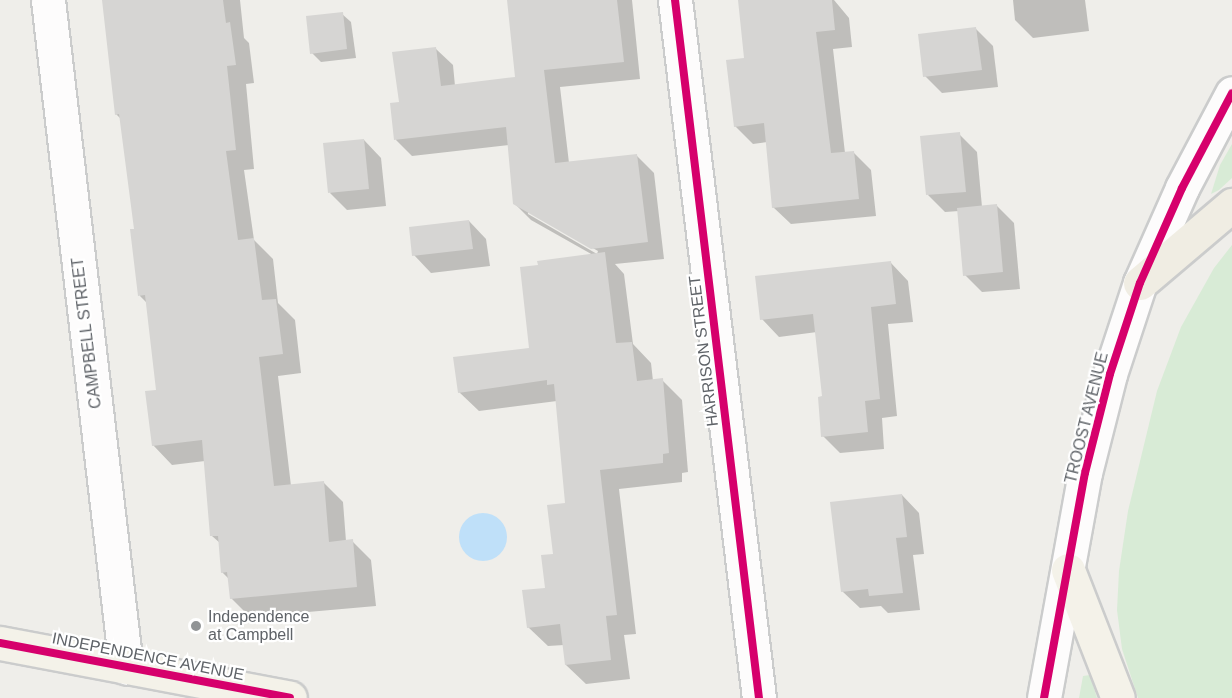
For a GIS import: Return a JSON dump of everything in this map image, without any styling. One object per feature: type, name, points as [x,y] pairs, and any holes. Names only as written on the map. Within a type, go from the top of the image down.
[{"type":"highway","points":[[1140,283],[1232,205]]},
{"type":"main road","points":[[1068,570],[1118,698]]},
{"type":"main road","name":"INDEPENDENCE AVENUE","points":[[0,643],[290,698]]},
{"type":"street","name":"CAMPBELL STREET","points":[[48,0],[126,667]]},
{"type":"street","name":"HARRISON STREET","points":[[675,0],[759,698]]},
{"type":"street","name":"TROOST AVENUE","points":[[1044,698],[1087,462],[1110,374],[1140,283],[1182,189],[1232,93]]},
{"type":"green space","points":[[1232,144],[1232,178],[1211,194],[1220,165]]},
{"type":"green space","points":[[1232,245],[1232,698],[1138,698],[1122,649],[1117,610],[1119,571],[1128,511],[1157,391],[1181,327],[1214,268]]},
{"type":"green space","points":[[1090,675],[1097,698],[1079,698],[1083,676]]},
{"type":"water","points":[[478,513],[488,513],[503,523],[507,537],[506,546],[497,557],[488,561],[478,561],[463,551],[459,542],[459,532],[469,517]]},
{"type":"building","points":[[102,0],[223,0],[226,23],[230,22],[236,65],[227,66],[236,150],[226,151],[238,240],[254,238],[262,300],[276,299],[283,354],[259,357],[274,486],[324,481],[329,542],[353,539],[357,587],[230,599],[227,572],[221,573],[218,536],[210,536],[202,440],[152,446],[145,391],[156,390],[145,295],[138,296],[130,229],[134,229],[119,114],[115,115]]},
{"type":"building","points":[[507,0],[617,0],[624,62],[544,70],[555,163],[637,154],[648,242],[591,249],[513,204],[506,127],[394,140],[390,103],[399,102],[392,52],[436,47],[441,86],[515,77]]},
{"type":"building","points":[[738,0],[832,0],[835,30],[816,32],[831,153],[854,151],[859,199],[772,208],[764,123],[734,127],[726,60],[744,58]]},
{"type":"building","points":[[343,12],[347,49],[310,54],[306,16]]},
{"type":"building","points":[[976,27],[982,70],[923,77],[918,34]]},
{"type":"building","points":[[960,132],[966,192],[926,195],[920,136]]},
{"type":"building","points":[[364,139],[369,189],[328,193],[323,143]]},
{"type":"building","points":[[997,204],[1003,272],[963,276],[957,208]]},
{"type":"building","points":[[469,220],[473,249],[412,256],[409,227]]},
{"type":"building","points":[[605,252],[616,343],[632,342],[637,381],[663,378],[669,453],[663,454],[663,463],[600,470],[617,615],[606,616],[611,660],[565,665],[560,624],[527,628],[522,590],[545,588],[541,555],[553,554],[547,505],[565,503],[554,384],[547,385],[547,380],[458,393],[453,357],[529,348],[520,267],[538,265],[537,261]]},
{"type":"building","points":[[891,261],[896,304],[871,307],[880,399],[865,401],[868,432],[821,437],[818,397],[822,396],[813,314],[760,320],[755,276]]},
{"type":"building","points":[[902,494],[907,537],[896,538],[903,593],[869,596],[868,589],[841,592],[830,502]]},
{"type":"cycle path","points":[[675,0],[759,698]]},
{"type":"cycle path","points":[[1044,698],[1085,473],[1110,374],[1140,283],[1182,188],[1232,93]]},
{"type":"cycle path","points":[[0,643],[290,698]]},
{"type":"place","name":"Independence at Campbell","points":[[196,626]]}]
